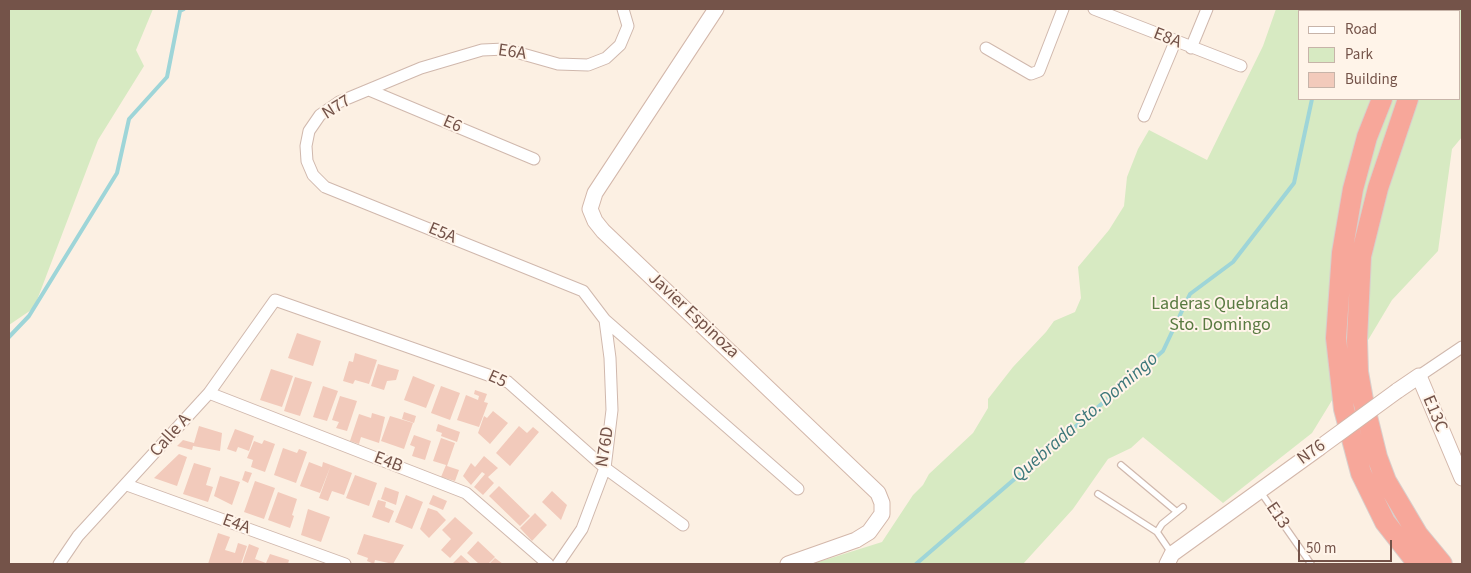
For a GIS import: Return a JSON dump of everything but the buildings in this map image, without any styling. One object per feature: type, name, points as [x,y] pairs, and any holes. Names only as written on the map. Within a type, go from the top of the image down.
[{"type":"highway","points":[[1382,100],[1367,137],[1353,189],[1342,253],[1336,338],[1344,410],[1361,473],[1385,522],[1418,564]]},
{"type":"highway","points":[[1408,100],[1378,188],[1361,256],[1357,331],[1358,372],[1362,400],[1376,457],[1386,482],[1418,535],[1442,564]]},
{"type":"street","name":"Javier Espinoza","points":[[716,9],[595,193],[590,209],[595,221],[603,231],[878,493],[882,503],[882,514],[869,532],[856,540],[788,564]]},
{"type":"street","points":[[986,48],[1031,74],[1039,71],[1064,9]]},
{"type":"street","name":"E8A","points":[[1094,9],[1240,66]]},
{"type":"street","points":[[1191,48],[1207,9]]},
{"type":"street","name":"E6A","points":[[369,90],[421,68],[482,50],[505,49],[558,64],[588,65],[606,58],[620,45],[628,26],[624,11]]},
{"type":"street","points":[[1144,116],[1176,42]]},
{"type":"street","name":"N77","points":[[309,131],[320,115],[339,102],[369,90]]},
{"type":"street","name":"E6","points":[[369,90],[534,159]]},
{"type":"street","name":"E5A","points":[[309,131],[306,146],[307,162],[313,175],[325,186],[583,291],[606,320],[798,489]]},
{"type":"street","name":"Calle A","points":[[58,564],[78,536],[127,485],[209,393],[275,300]]},
{"type":"street","name":"E5","points":[[275,300],[508,382],[605,468],[683,525]]},
{"type":"street","name":"N76D","points":[[558,564],[582,529],[605,468],[612,410],[606,320]]},
{"type":"street","name":"N76","points":[[1170,559],[1397,391],[1462,347]]},
{"type":"street","name":"E13C","points":[[1419,376],[1462,478]]},
{"type":"street","name":"E4B","points":[[209,393],[466,493],[548,564]]},
{"type":"street","name":"E4A","points":[[127,485],[345,564]]},
{"type":"lane","points":[[1121,464],[1177,512]]},
{"type":"lane","name":"E13","points":[[1260,491],[1311,564]]},
{"type":"lane","points":[[1098,494],[1157,532],[1170,559]]},
{"type":"lane","points":[[1157,532],[1183,507]]},
{"type":"green space","points":[[9,9],[153,9],[136,50],[144,66],[98,140],[34,308],[9,325]]},
{"type":"green space","name":"Laderas Quebrada Sto. Domingo","points":[[1276,9],[1462,9],[1462,137],[1452,149],[1438,251],[1392,300],[1349,372],[1361,438],[1371,470],[1394,519],[1411,545],[1429,564],[1421,564],[1387,522],[1342,384],[1312,433],[1223,503],[1143,437],[1131,448],[1108,459],[1073,509],[1023,564],[812,564],[882,542],[929,474],[973,433],[988,408],[988,399],[1013,367],[1054,321],[1075,312],[1081,298],[1078,267],[1109,230],[1124,206],[1127,177],[1138,149],[1149,130],[1207,160],[1263,46]]},
{"type":"waterway","points":[[9,337],[29,316],[117,173],[129,119],[167,77],[180,11],[184,9]]},
{"type":"waterway","name":"Quebrada Sto. Domingo","points":[[916,564],[1163,351],[1190,294],[1233,262],[1294,183],[1312,100]]}]
